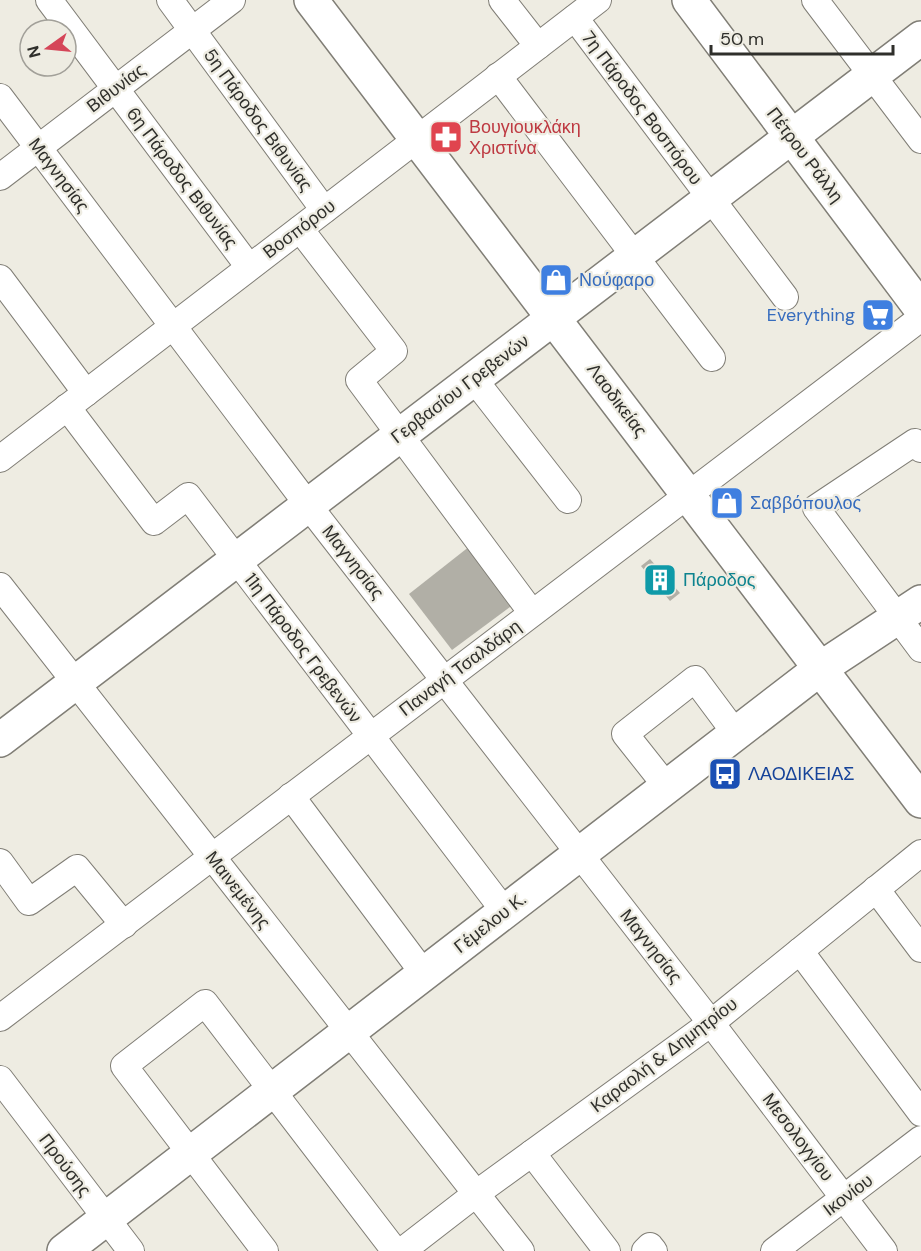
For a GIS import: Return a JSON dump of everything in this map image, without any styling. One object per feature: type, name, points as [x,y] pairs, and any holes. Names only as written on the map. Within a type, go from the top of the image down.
[{"type":"main road","name":"Λαοδικείας","points":[[311,0],[921,801]]},
{"type":"main road","name":"Πέτρου Ράλλη","points":[[689,0],[921,309]]},
{"type":"main road","name":"Γερβασίου Γρεβενών","points":[[0,740],[921,38]]},
{"type":"main road","name":"Γέμελου Κ.","points":[[64,1251],[821,668],[909,610]]},
{"type":"street","name":"6η Πάροδος Βιθυνίας","points":[[49,0],[249,267]]},
{"type":"street","name":"5η Πάροδος Βιθυνίας","points":[[170,0],[324,210]]},
{"type":"street","name":"Βιθυνίας","points":[[0,177],[232,0]]},
{"type":"street","points":[[502,0],[538,46]]},
{"type":"street","name":"Βοσπόρου","points":[[5,445],[76,400],[598,0]]},
{"type":"street","points":[[815,0],[921,140]]},
{"type":"street","name":"7η Πάροδος Βοσπόρου","points":[[575,18],[784,297]]},
{"type":"street","points":[[498,76],[712,358]]},
{"type":"street","name":"Μαγνησίας","points":[[0,97],[308,505],[711,1023]]},
{"type":"street","points":[[300,229],[394,351],[359,380],[532,613]]},
{"type":"street","points":[[0,278],[76,400]]},
{"type":"street","name":"Παναγή Τσαλδάρη","points":[[0,1018],[921,318]]},
{"type":"street","points":[[473,378],[568,500]]},
{"type":"street","name":"11η Πάροδος Γρεβενών","points":[[76,400],[154,522],[188,496],[505,912]]},
{"type":"street","points":[[918,446],[816,508],[909,610],[921,649]]},
{"type":"street","name":"Μαινεμένης","points":[[0,586],[521,1251]]},
{"type":"street","points":[[667,787],[625,734],[696,680],[736,734]]},
{"type":"street","points":[[291,796],[424,974]]},
{"type":"street","name":"Καραολή & Δημητρίου","points":[[402,1251],[477,1193],[711,1023],[921,853]]},
{"type":"street","points":[[0,862],[29,902],[77,868],[124,925]]},
{"type":"street","points":[[876,889],[921,949]]},
{"type":"street","points":[[800,951],[921,1113]]},
{"type":"street","points":[[265,1251],[124,1066],[205,1003],[395,1251]]},
{"type":"street","name":"Μεσολογγίου","points":[[711,1023],[884,1251]]},
{"type":"street","name":"Προύσης","points":[[0,1079],[130,1251]]},
{"type":"street","name":"Ικονίου","points":[[774,1251],[921,1139]]},
{"type":"street","points":[[532,1153],[607,1251]]},
{"type":"street","points":[[645,1251],[651,1246],[654,1251]]},
{"type":"building","points":[[470,546],[514,604],[452,650],[409,594]]},
{"type":"building","name":"Πάροδος","points":[[650,559],[680,593],[670,601],[641,566]]},
{"type":"place","name":"Βουγιουκλάκη Χριστίνα","points":[[446,137]]},
{"type":"place","name":"Νούφαρο","points":[[556,280]]},
{"type":"place","name":"Everything","points":[[878,315]]},
{"type":"place","name":"Σαββόπουλος","points":[[727,503]]},
{"type":"place","name":"Πάροδος","points":[[660,580]]},
{"type":"place","name":"ΛΑΟΔΙΚΕΙΑΣ","points":[[725,774]]}]
